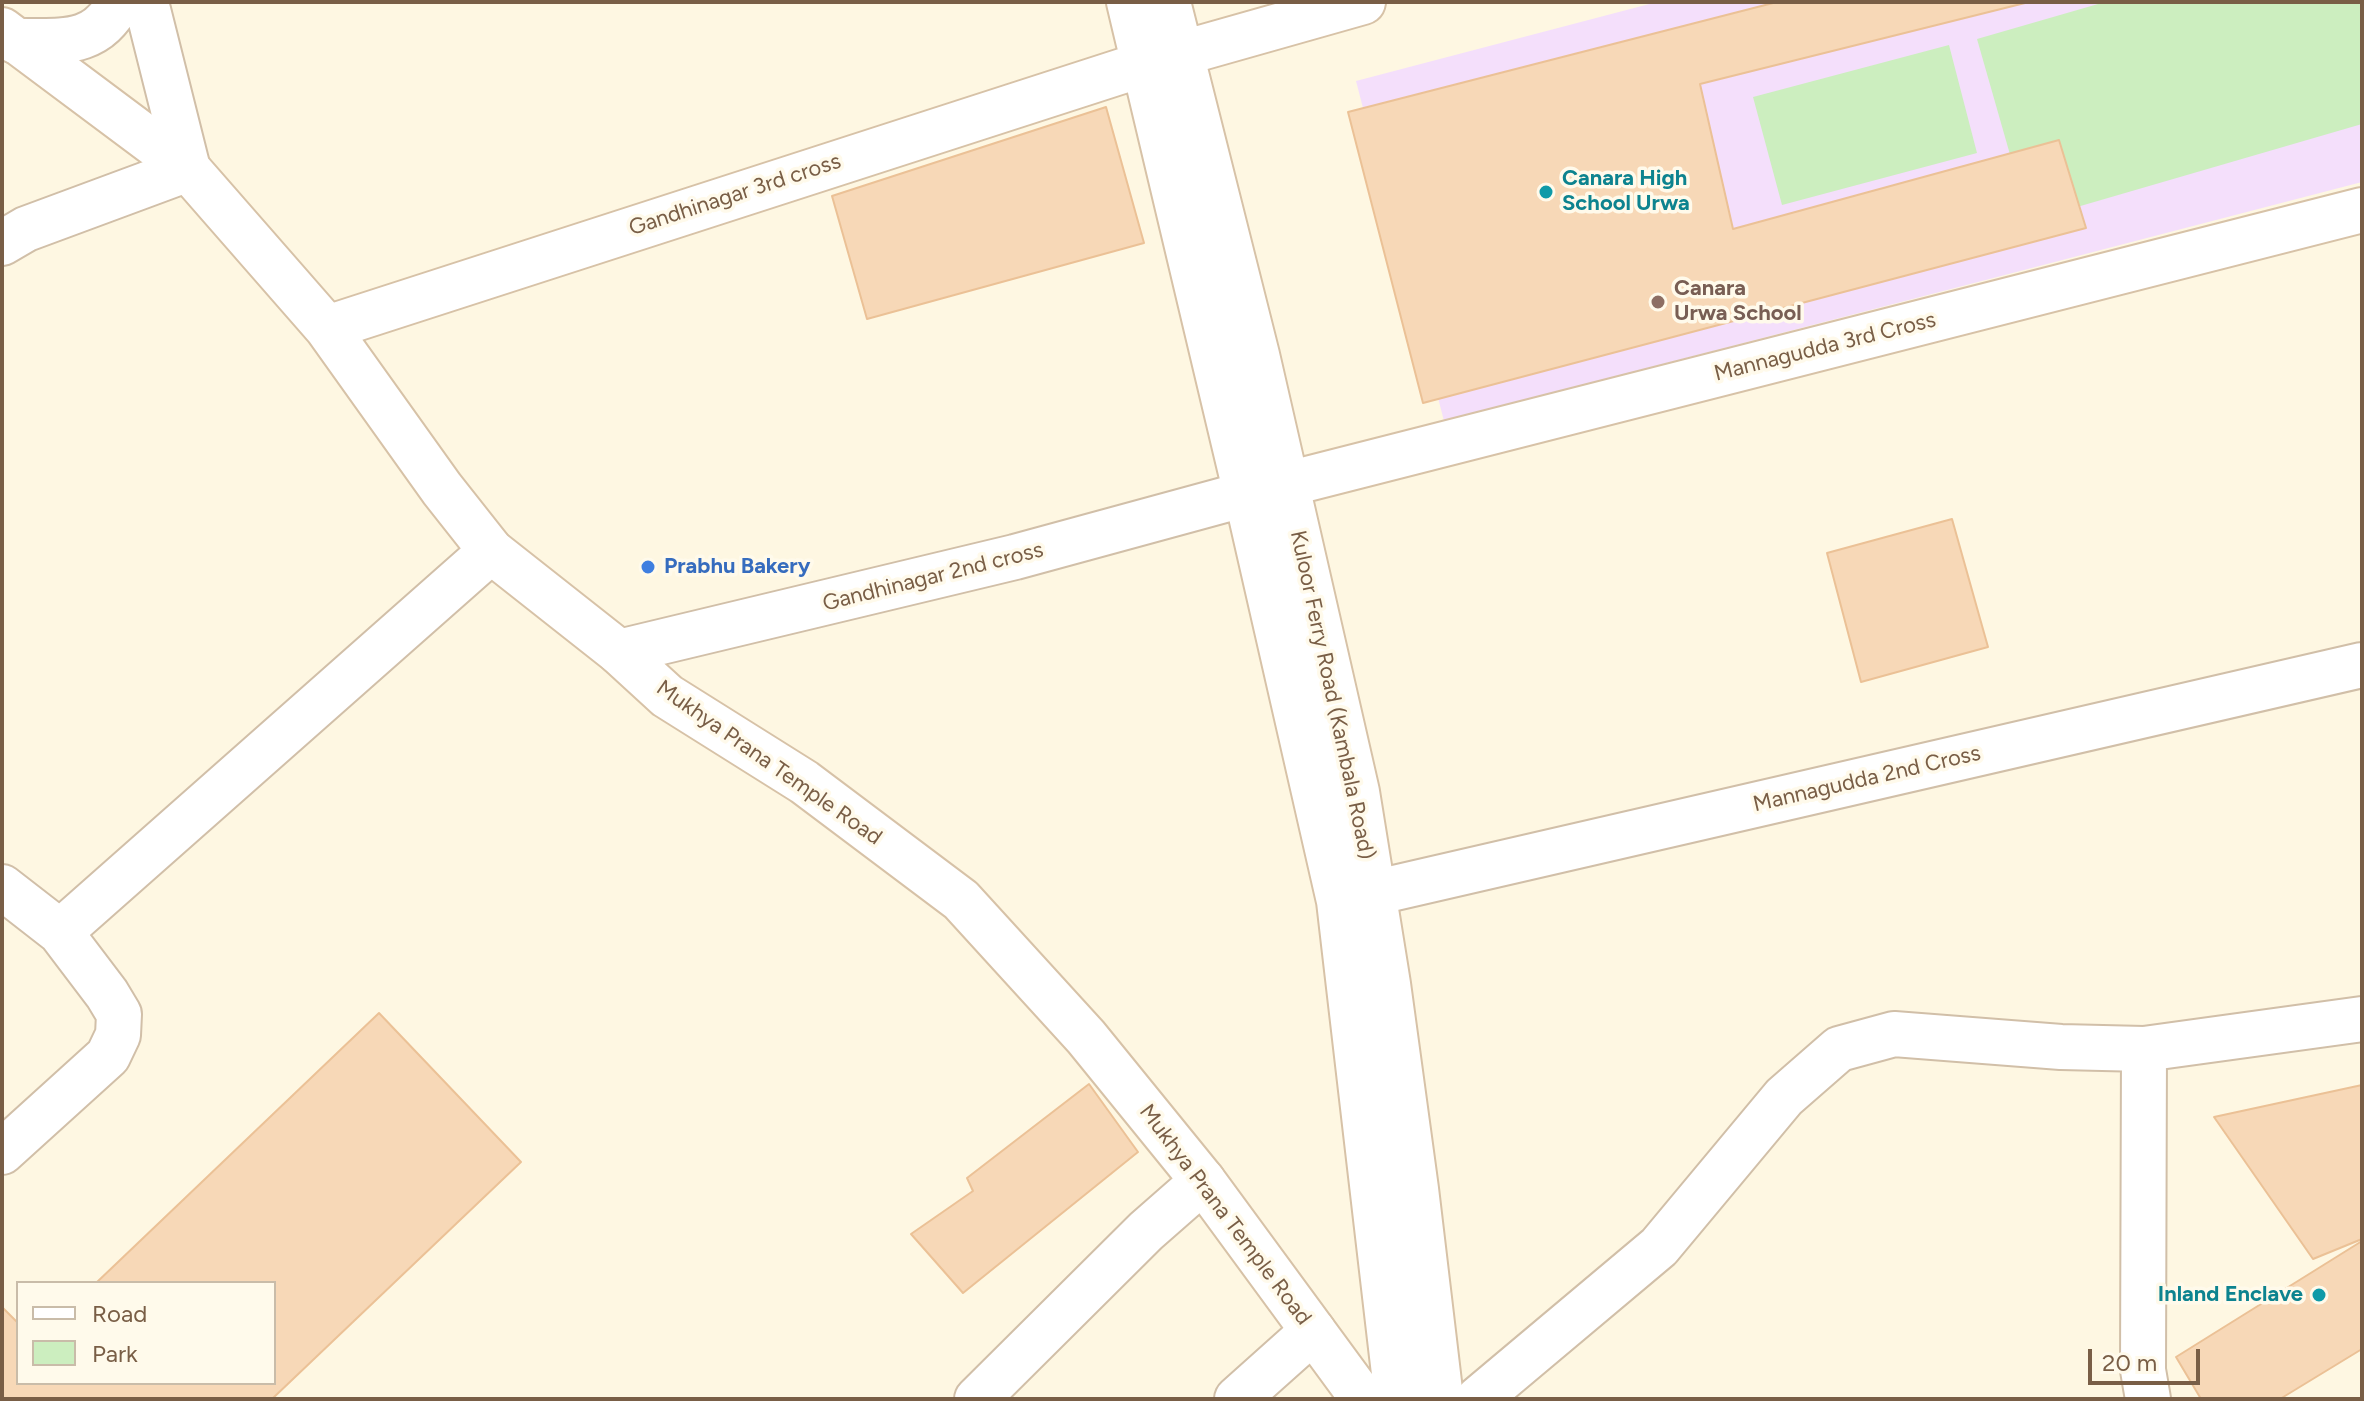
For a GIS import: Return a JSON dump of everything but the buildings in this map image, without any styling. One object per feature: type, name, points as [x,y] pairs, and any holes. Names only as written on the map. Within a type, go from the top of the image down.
[{"type":"street","points":[[9,36],[81,39],[111,18],[119,2]]},
{"type":"street","points":[[2,243],[26,229],[188,169],[146,2]]},
{"type":"street","name":"Kuloor Ferry Road (Kambala Road)","points":[[1129,2],[1162,60],[1287,484],[1357,792],[1416,1189],[1441,1399]]},
{"type":"street","name":"Kuloor Ferry Road (Kambala Road)","points":[[1168,2],[1162,60],[1246,494],[1339,901],[1397,1399]]},
{"type":"street","name":"Gandhinagar 3rd cross","points":[[327,328],[1162,60],[1363,2]]},
{"type":"street","name":"Mukhya Prana Temple Road","points":[[9,36],[188,169],[327,328],[442,489],[491,551],[619,652],[667,696],[804,782],[961,900],[1086,1037],[1203,1181],[1363,1399]]},
{"type":"street","name":"Mannagudda 3rd Cross","points":[[1246,494],[2362,210]]},
{"type":"street","name":"Gandhinagar 2nd cross","points":[[619,652],[1015,557],[1246,494]]},
{"type":"street","points":[[60,932],[491,551]]},
{"type":"street","name":"Mannagudda 2nd Cross","points":[[1373,893],[2362,665]]},
{"type":"street","points":[[2,887],[60,932],[119,1014],[118,1035],[108,1056],[2,1152]]},
{"type":"street","points":[[1478,1399],[1659,1247],[1784,1097],[1839,1049],[1894,1034],[2061,1047],[2144,1049],[2362,1019]]},
{"type":"street","points":[[2144,1049],[2143,1370],[2148,1399]]},
{"type":"street","points":[[977,1399],[1146,1231],[1203,1181]]},
{"type":"street","points":[[1237,1399],[1313,1331]]},
{"type":"shaded area","name":"Canara Urwa School","points":[[1657,2],[2362,2],[2362,182],[1444,421],[1356,81]]},
{"type":"green space","points":[[2105,2],[2362,2],[2362,124],[2029,221],[1977,39]]},
{"type":"green space","points":[[1949,45],[1977,153],[1782,205],[1753,97]]},
{"type":"place","name":"Canara High School Urwa","points":[[1546,192]]},
{"type":"place","name":"Canara Urwa School","points":[[1658,302]]},
{"type":"place","name":"Prabhu Bakery","points":[[648,567]]},
{"type":"place","name":"Inland Enclave","points":[[2319,1295]]}]
